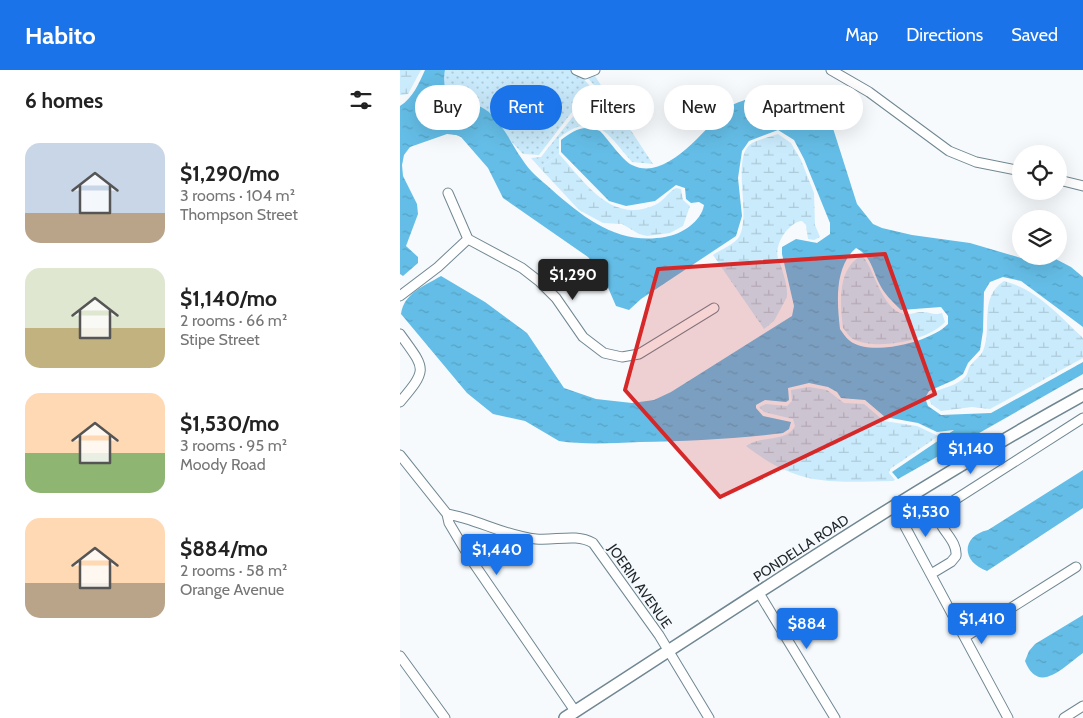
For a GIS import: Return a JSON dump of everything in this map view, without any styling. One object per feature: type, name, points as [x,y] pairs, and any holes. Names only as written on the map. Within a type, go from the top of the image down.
[{"type":"main road","name":"PONDELLA ROAD","points":[[565,718],[894,506],[1004,438],[1083,395]]},
{"type":"street","points":[[576,70],[585,74],[595,70]]},
{"type":"street","points":[[831,70],[875,96],[920,132],[949,151],[976,162],[1012,170]]},
{"type":"street","points":[[1067,182],[1083,186]]},
{"type":"street","points":[[448,193],[468,238],[522,268],[540,282],[556,298],[590,343],[613,356],[631,356],[646,350],[714,308]]},
{"type":"street","points":[[400,296],[438,267],[468,238]]},
{"type":"street","points":[[400,334],[418,358],[421,366],[421,375],[400,402]]},
{"type":"street","points":[[931,574],[951,562],[956,556],[955,547],[938,518],[939,510],[1083,418]]},
{"type":"street","points":[[400,455],[447,514],[449,523],[468,555],[575,711]]},
{"type":"street","points":[[894,506],[1008,718]]},
{"type":"street","name":"JOERIN AVENUE","points":[[447,514],[461,516],[527,538],[586,539],[593,543],[659,635],[709,718]]},
{"type":"street","points":[[965,637],[1076,567]]},
{"type":"street","points":[[759,593],[835,718]]},
{"type":"street","points":[[400,656],[445,718]]},
{"type":"street","points":[[1064,718],[1083,706]]},
{"type":"highlighted area","points":[[885,254],[935,394],[720,497],[625,390],[658,269]]},
{"type":"green space","points":[[400,70],[421,70],[408,94],[400,95]]},
{"type":"green space","points":[[445,70],[575,70],[589,85],[572,85],[572,112],[562,125],[562,85],[490,85],[490,119],[480,108],[480,85],[442,85]]},
{"type":"green space","points":[[591,70],[601,85],[594,85],[585,75]]},
{"type":"green space","points":[[572,118],[572,130],[559,138],[559,154],[540,168],[531,158],[541,157]]},
{"type":"green space","points":[[500,130],[558,130],[539,155],[523,154]]},
{"type":"green space","points":[[602,130],[631,130],[653,164],[632,162],[608,134]]},
{"type":"green space","points":[[778,134],[791,143],[801,160],[814,193],[815,225],[820,237],[814,240],[808,239],[806,225],[802,221],[792,225],[780,240],[777,252],[786,282],[787,297],[774,321],[764,329],[713,255],[739,237],[743,215],[742,173],[746,150],[752,143],[758,140]]},
{"type":"green space","points":[[559,154],[600,197],[612,205],[625,209],[639,210],[655,205],[676,188],[681,189],[683,200],[690,206],[683,226],[670,233],[647,236],[639,234],[622,224],[603,223],[579,210],[540,168]]},
{"type":"green space","points":[[862,255],[884,297],[896,311],[904,314],[942,313],[945,322],[927,334],[901,342],[875,344],[852,338],[843,328],[841,308],[842,287],[848,269]]},
{"type":"green space","points":[[1004,281],[1027,290],[1047,304],[1083,338],[1083,358],[990,409],[972,407],[941,411],[931,404],[929,398],[931,393],[954,385],[962,380],[966,376],[971,364],[982,353],[986,342],[987,313],[991,296]]},
{"type":"green space","points":[[809,387],[827,390],[844,403],[864,404],[884,421],[917,426],[940,435],[890,469],[889,473],[895,480],[893,481],[833,481],[799,475],[782,469],[746,446],[786,435],[791,431],[795,426],[793,419],[764,412],[759,407],[766,404],[787,406],[792,401],[791,390]]},
{"type":"water","points":[[425,70],[445,70],[445,85],[418,85]]},
{"type":"water","points":[[415,90],[415,130],[480,130],[480,107],[490,114],[490,130],[504,130],[518,154],[539,179],[590,219],[617,233],[632,237],[665,237],[678,233],[695,222],[704,205],[699,202],[691,203],[686,199],[685,188],[676,185],[655,201],[626,206],[609,201],[561,152],[561,140],[570,133],[577,130],[600,131],[628,162],[645,168],[659,166],[672,160],[706,130],[734,130],[734,104],[744,100],[744,130],[778,130],[749,141],[742,151],[738,178],[742,216],[736,236],[641,299],[629,310],[616,306],[603,276],[588,257],[503,198],[488,168],[461,137],[456,135],[447,134],[410,147],[404,155],[402,165],[403,176],[417,204],[418,214],[406,246],[418,257],[418,263],[403,276],[400,274],[400,106]]},
{"type":"water","points":[[778,130],[834,130],[857,204],[873,224],[912,235],[970,243],[1012,255],[1012,265],[1067,265],[1083,277],[1083,327],[1021,281],[1003,277],[990,282],[984,292],[983,331],[980,350],[968,363],[963,374],[929,391],[925,398],[928,406],[941,415],[991,413],[1083,362],[1083,374],[898,479],[892,472],[954,430],[937,432],[918,423],[885,417],[865,400],[841,398],[837,392],[828,387],[809,383],[788,388],[789,400],[786,402],[765,400],[756,405],[756,408],[763,416],[791,422],[789,429],[783,433],[676,441],[599,443],[559,441],[525,421],[493,414],[467,393],[401,314],[410,295],[441,276],[485,302],[527,333],[564,388],[596,399],[632,403],[654,400],[671,392],[792,316],[794,306],[782,247],[796,239],[817,243],[830,234],[830,223],[804,159],[794,140]],"holes":[[[856,248],[865,255],[883,291],[901,310],[941,307],[948,316],[948,324],[940,331],[915,342],[901,345],[872,348],[860,346],[850,341],[840,329],[838,308],[840,275],[849,256]]]},
{"type":"water","points":[[1083,470],[1083,508],[987,571],[972,562],[969,556],[969,543],[979,533],[988,530]]},
{"type":"water","points":[[1083,615],[1083,653],[1052,675],[1037,676],[1031,671],[1025,661],[1029,651],[1035,644]]}]
